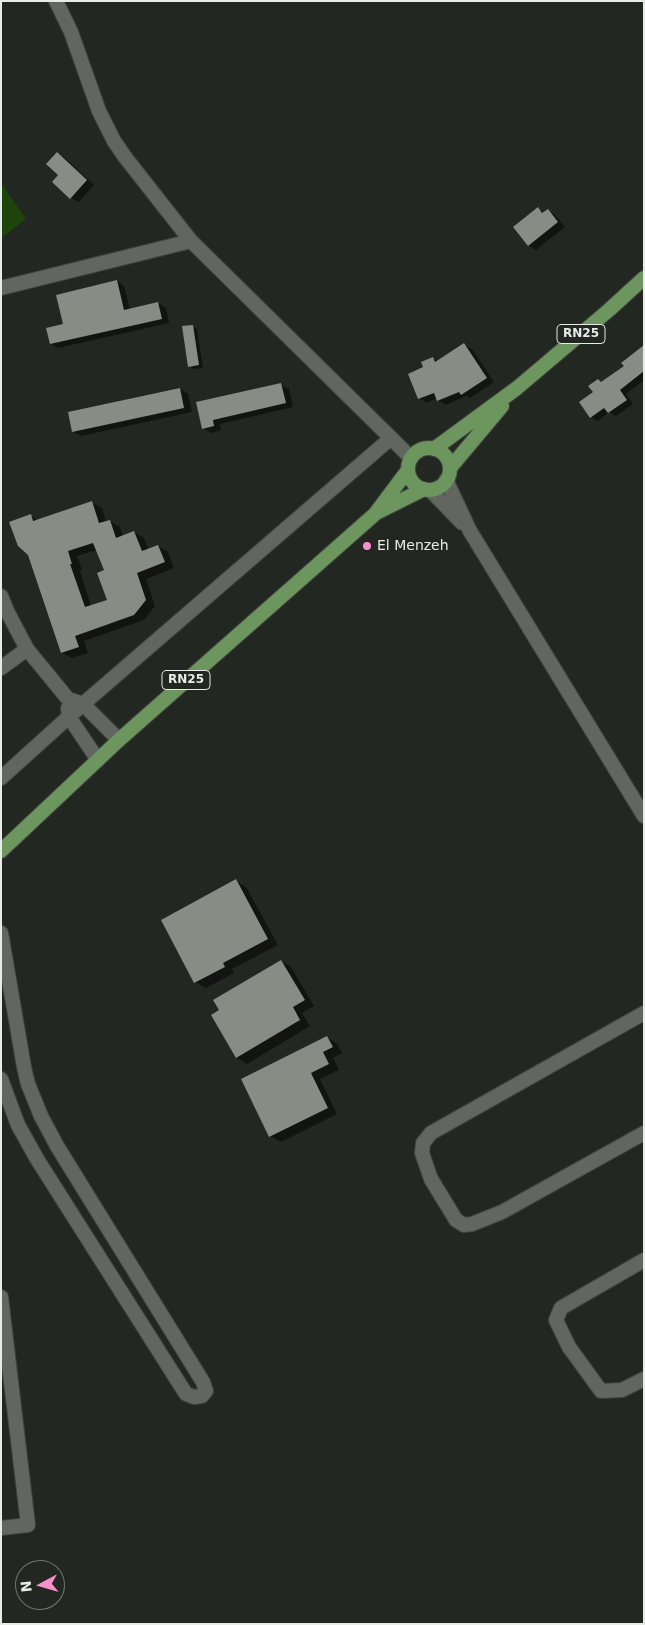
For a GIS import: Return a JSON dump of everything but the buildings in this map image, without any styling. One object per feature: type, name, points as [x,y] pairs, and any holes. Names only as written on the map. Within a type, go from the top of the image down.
[{"type":"main road","name":"RN25","points":[[1,851],[119,740],[375,514],[421,450],[434,449],[517,388],[644,278]]},
{"type":"main road","name":"RN25","points":[[375,514],[427,489],[436,488],[517,388]]},
{"type":"main road","points":[[434,449],[445,456],[448,474]]},
{"type":"main road","points":[[410,464],[413,482],[427,489]]},
{"type":"street","points":[[56,1],[71,32],[99,111],[114,141],[125,157],[191,241],[391,438],[410,464]]},
{"type":"street","points":[[1,288],[191,241]]},
{"type":"street","points":[[1,778],[69,716],[391,438]]},
{"type":"street","points":[[448,474],[470,531],[644,816]]},
{"type":"street","points":[[427,489],[470,531]]},
{"type":"street","points":[[1,596],[27,649],[68,699],[83,704],[119,740]]},
{"type":"street","points":[[1,668],[27,649]]},
{"type":"street","points":[[68,699],[69,716],[98,760]]},
{"type":"street","points":[[1,933],[24,1067],[28,1084],[41,1116],[57,1146],[204,1382],[206,1391],[202,1396],[194,1397],[186,1394],[36,1159],[18,1125],[1,1079]]},
{"type":"street","points":[[644,1013],[431,1134],[423,1143],[422,1153],[431,1179],[456,1220],[464,1225],[472,1224],[502,1212],[644,1133]]},
{"type":"street","points":[[644,1260],[561,1308],[556,1320],[569,1347],[601,1391],[622,1390],[644,1379]]},
{"type":"street","points":[[1,1297],[28,1525],[1,1528]]},
{"type":"green space","points":[[1,183],[26,219],[1,238]]},
{"type":"place","name":"El Menzeh","points":[[367,546]]}]
